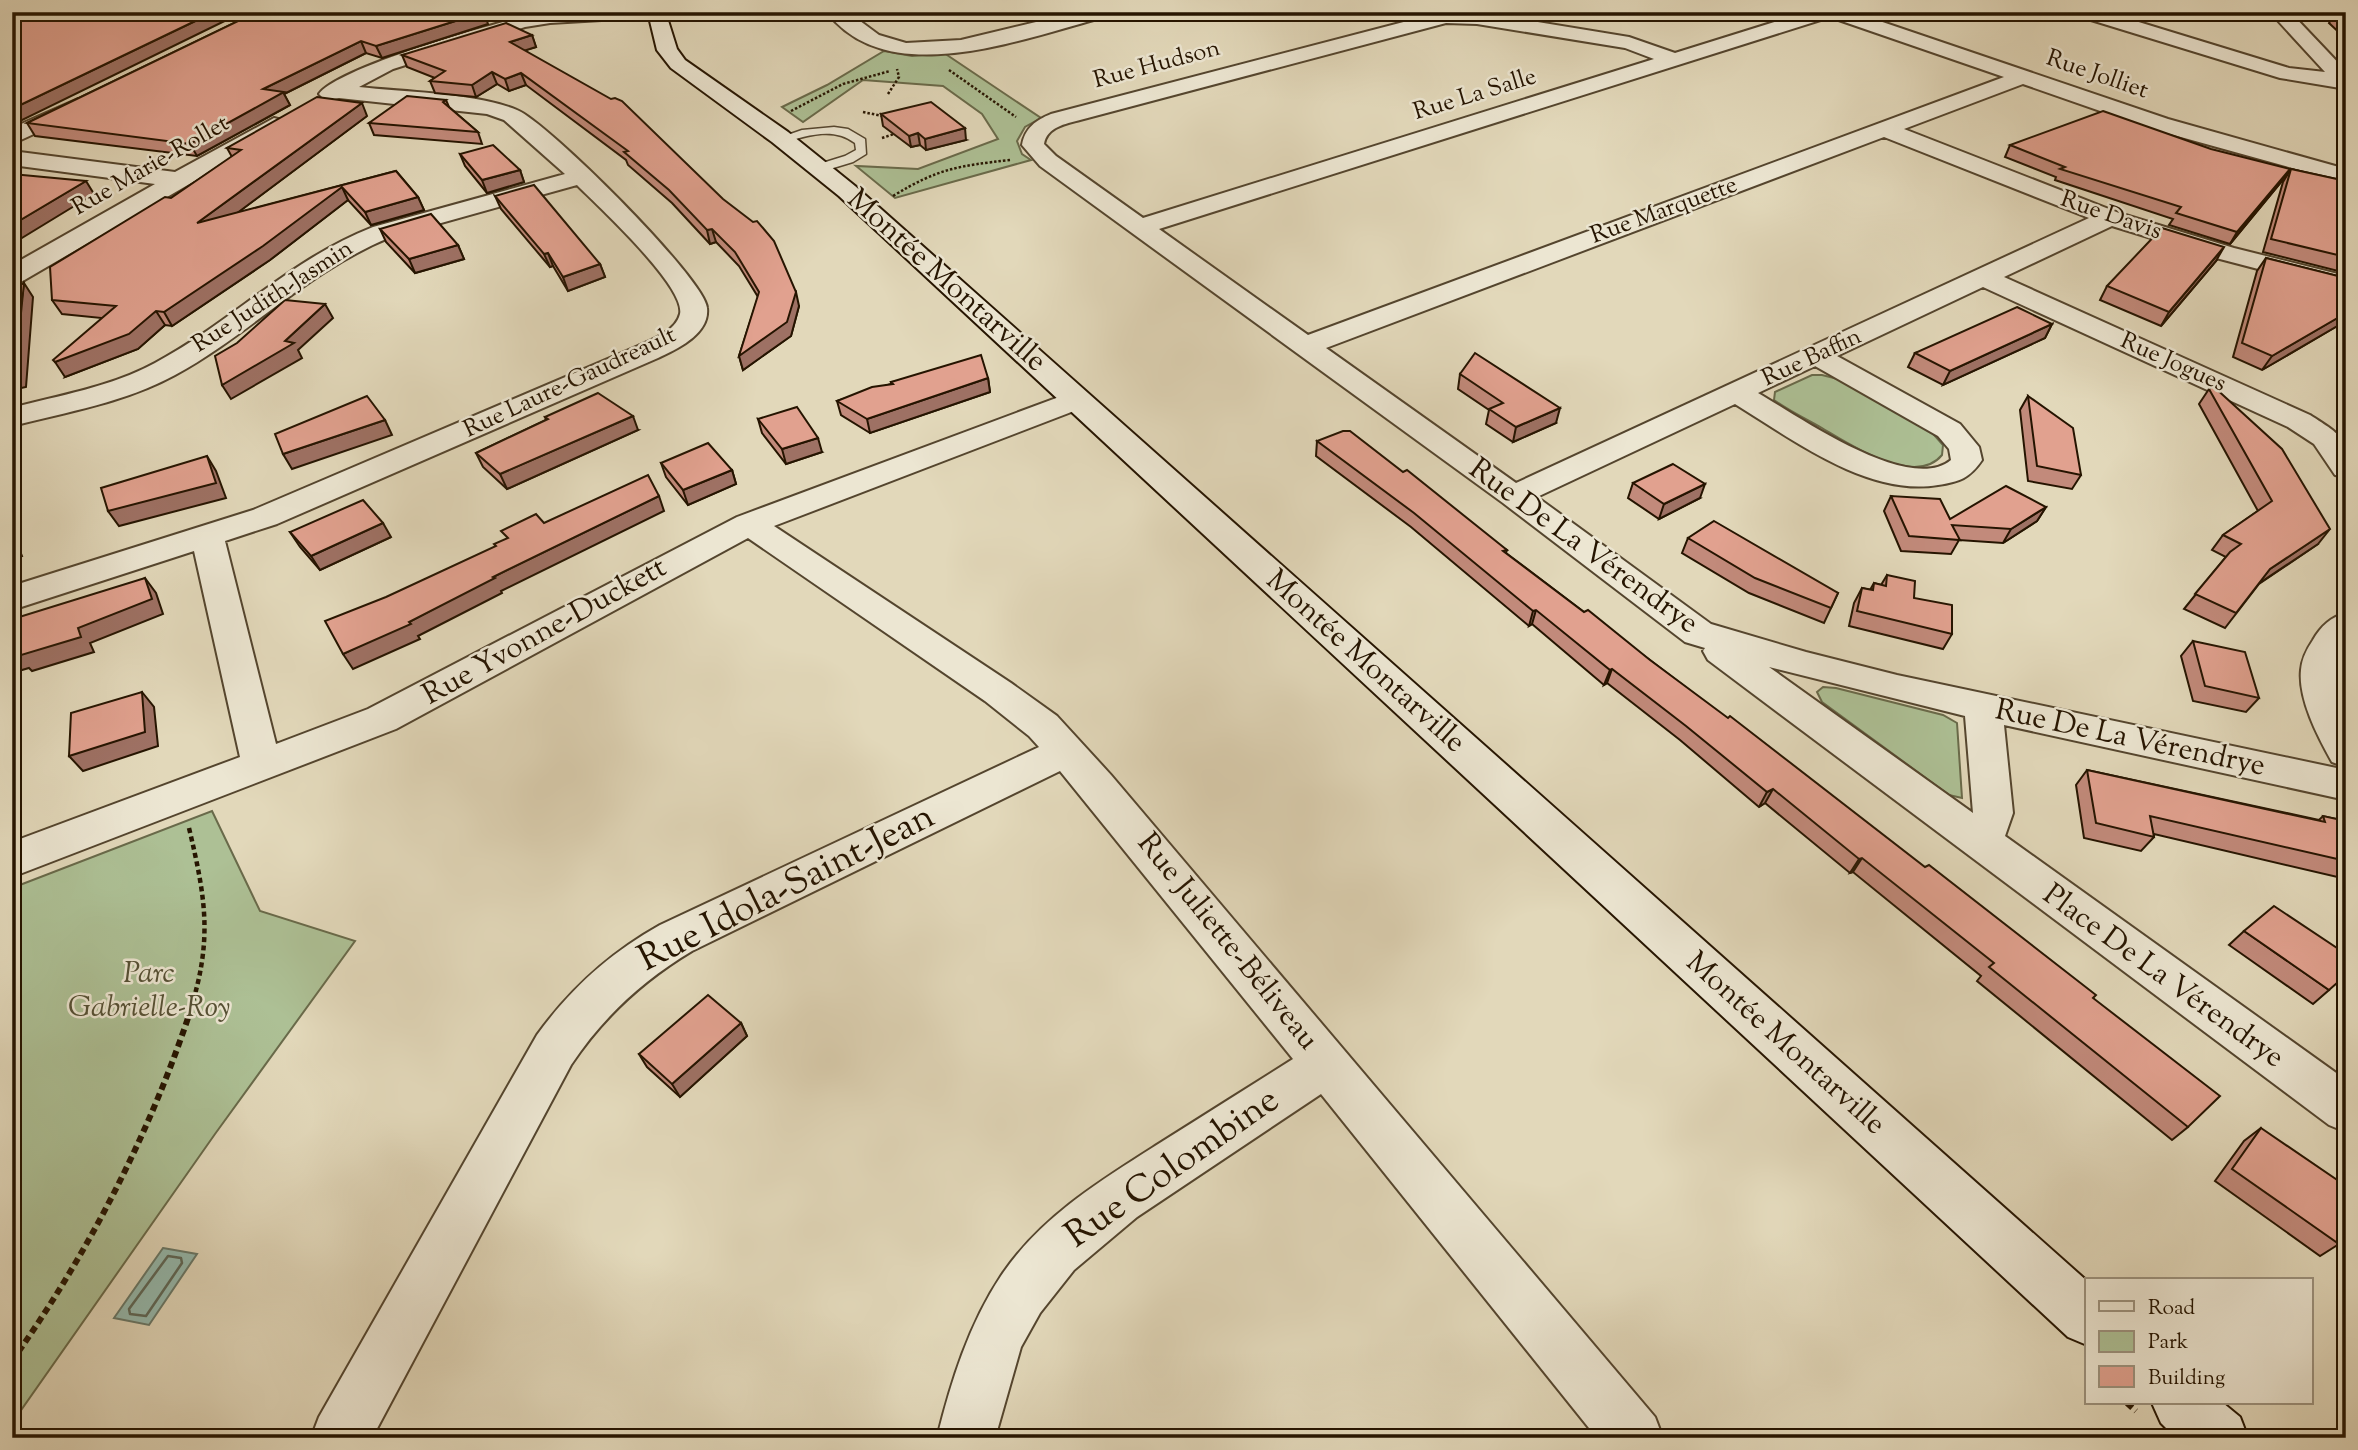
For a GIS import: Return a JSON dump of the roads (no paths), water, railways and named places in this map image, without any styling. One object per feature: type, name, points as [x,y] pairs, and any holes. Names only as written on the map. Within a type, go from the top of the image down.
[{"type":"street","points":[[519,17],[636,12]]},
{"type":"street","name":"Montée Montarville","points":[[648,12],[659,18],[667,50],[678,64],[820,168],[2085,1316]]},
{"type":"street","points":[[836,12],[886,45],[931,53],[1087,14]]},
{"type":"street","name":"Rue La Salle","points":[[1140,227],[1826,12]]},
{"type":"street","name":"Rue Jolliet","points":[[1834,12],[2181,131],[2346,176]]},
{"type":"street","points":[[2085,12],[2287,74],[2345,82]]},
{"type":"street","points":[[2279,12],[2345,82]]},
{"type":"street","name":"Rue Laure-Gaudreault","points":[[12,598],[207,537],[313,498],[667,343],[686,329],[694,309],[688,289],[634,228],[520,121],[505,112],[325,97],[386,65],[519,17]]},
{"type":"street","name":"Rue Hudson","points":[[1038,143],[1072,115],[1446,17],[1477,18],[1629,43],[1675,60]]},
{"type":"street","name":"Rue Marquette","points":[[1305,346],[2024,77]]},
{"type":"street","points":[[12,137],[96,95]]},
{"type":"street","name":"Rue Marie-Rollet","points":[[12,276],[296,113]]},
{"type":"street","name":"Rue Davis","points":[[1884,129],[2109,218],[2225,253],[2346,284]]},
{"type":"street","name":"Rue De La Vérendrye","points":[[1038,143],[1140,227],[1514,496],[1698,633],[1816,668],[2346,785]]},
{"type":"street","points":[[12,158],[181,180]]},
{"type":"street","name":"Rue Judith-Jasmin","points":[[12,417],[124,386],[165,369],[321,261],[352,243],[382,232],[579,177]]},
{"type":"street","name":"Rue Baffin","points":[[1514,496],[2109,218]]},
{"type":"street","name":"Rue Jogues","points":[[1985,278],[2299,421],[2325,438],[2346,468]]},
{"type":"street","points":[[1737,393],[1866,467],[1887,474],[1909,479],[1939,478],[1954,472],[1963,464],[1964,447],[1949,430],[1817,356]]},
{"type":"street","name":"Rue Yvonne-Duckett","points":[[12,860],[332,740],[399,710],[749,524],[1077,400]]},
{"type":"street","name":"Rue Juliette-Béliveau","points":[[749,524],[1013,702],[1066,751],[1634,1438]]},
{"type":"street","points":[[207,537],[262,766]]},
{"type":"street","points":[[2346,625],[2323,649],[2318,669],[2322,692],[2346,752]]},
{"type":"street","name":"Place De La Vérendrye","points":[[1698,633],[2346,1109]]},
{"type":"street","points":[[1982,843],[1993,813],[1983,707]]},
{"type":"street","name":"Rue Idola-Saint-Jean","points":[[340,1438],[550,1057],[572,1024],[604,988],[639,960],[689,932],[1066,751]]},
{"type":"street","name":"Rue Colombine","points":[[966,1438],[978,1389],[995,1340],[1019,1296],[1051,1254],[1098,1213],[1326,1064]]},
{"type":"street","points":[[2181,1404],[2219,1438]]},
{"type":"lane","points":[[782,139],[804,132],[829,131],[852,135],[861,142],[862,151],[857,156],[820,168]]},
{"type":"water","points":[[163,1248],[197,1254],[149,1325],[114,1318]]},
{"type":"park label","name":"Parc Gabrielle-Roy","points":[[149,991]]}]
